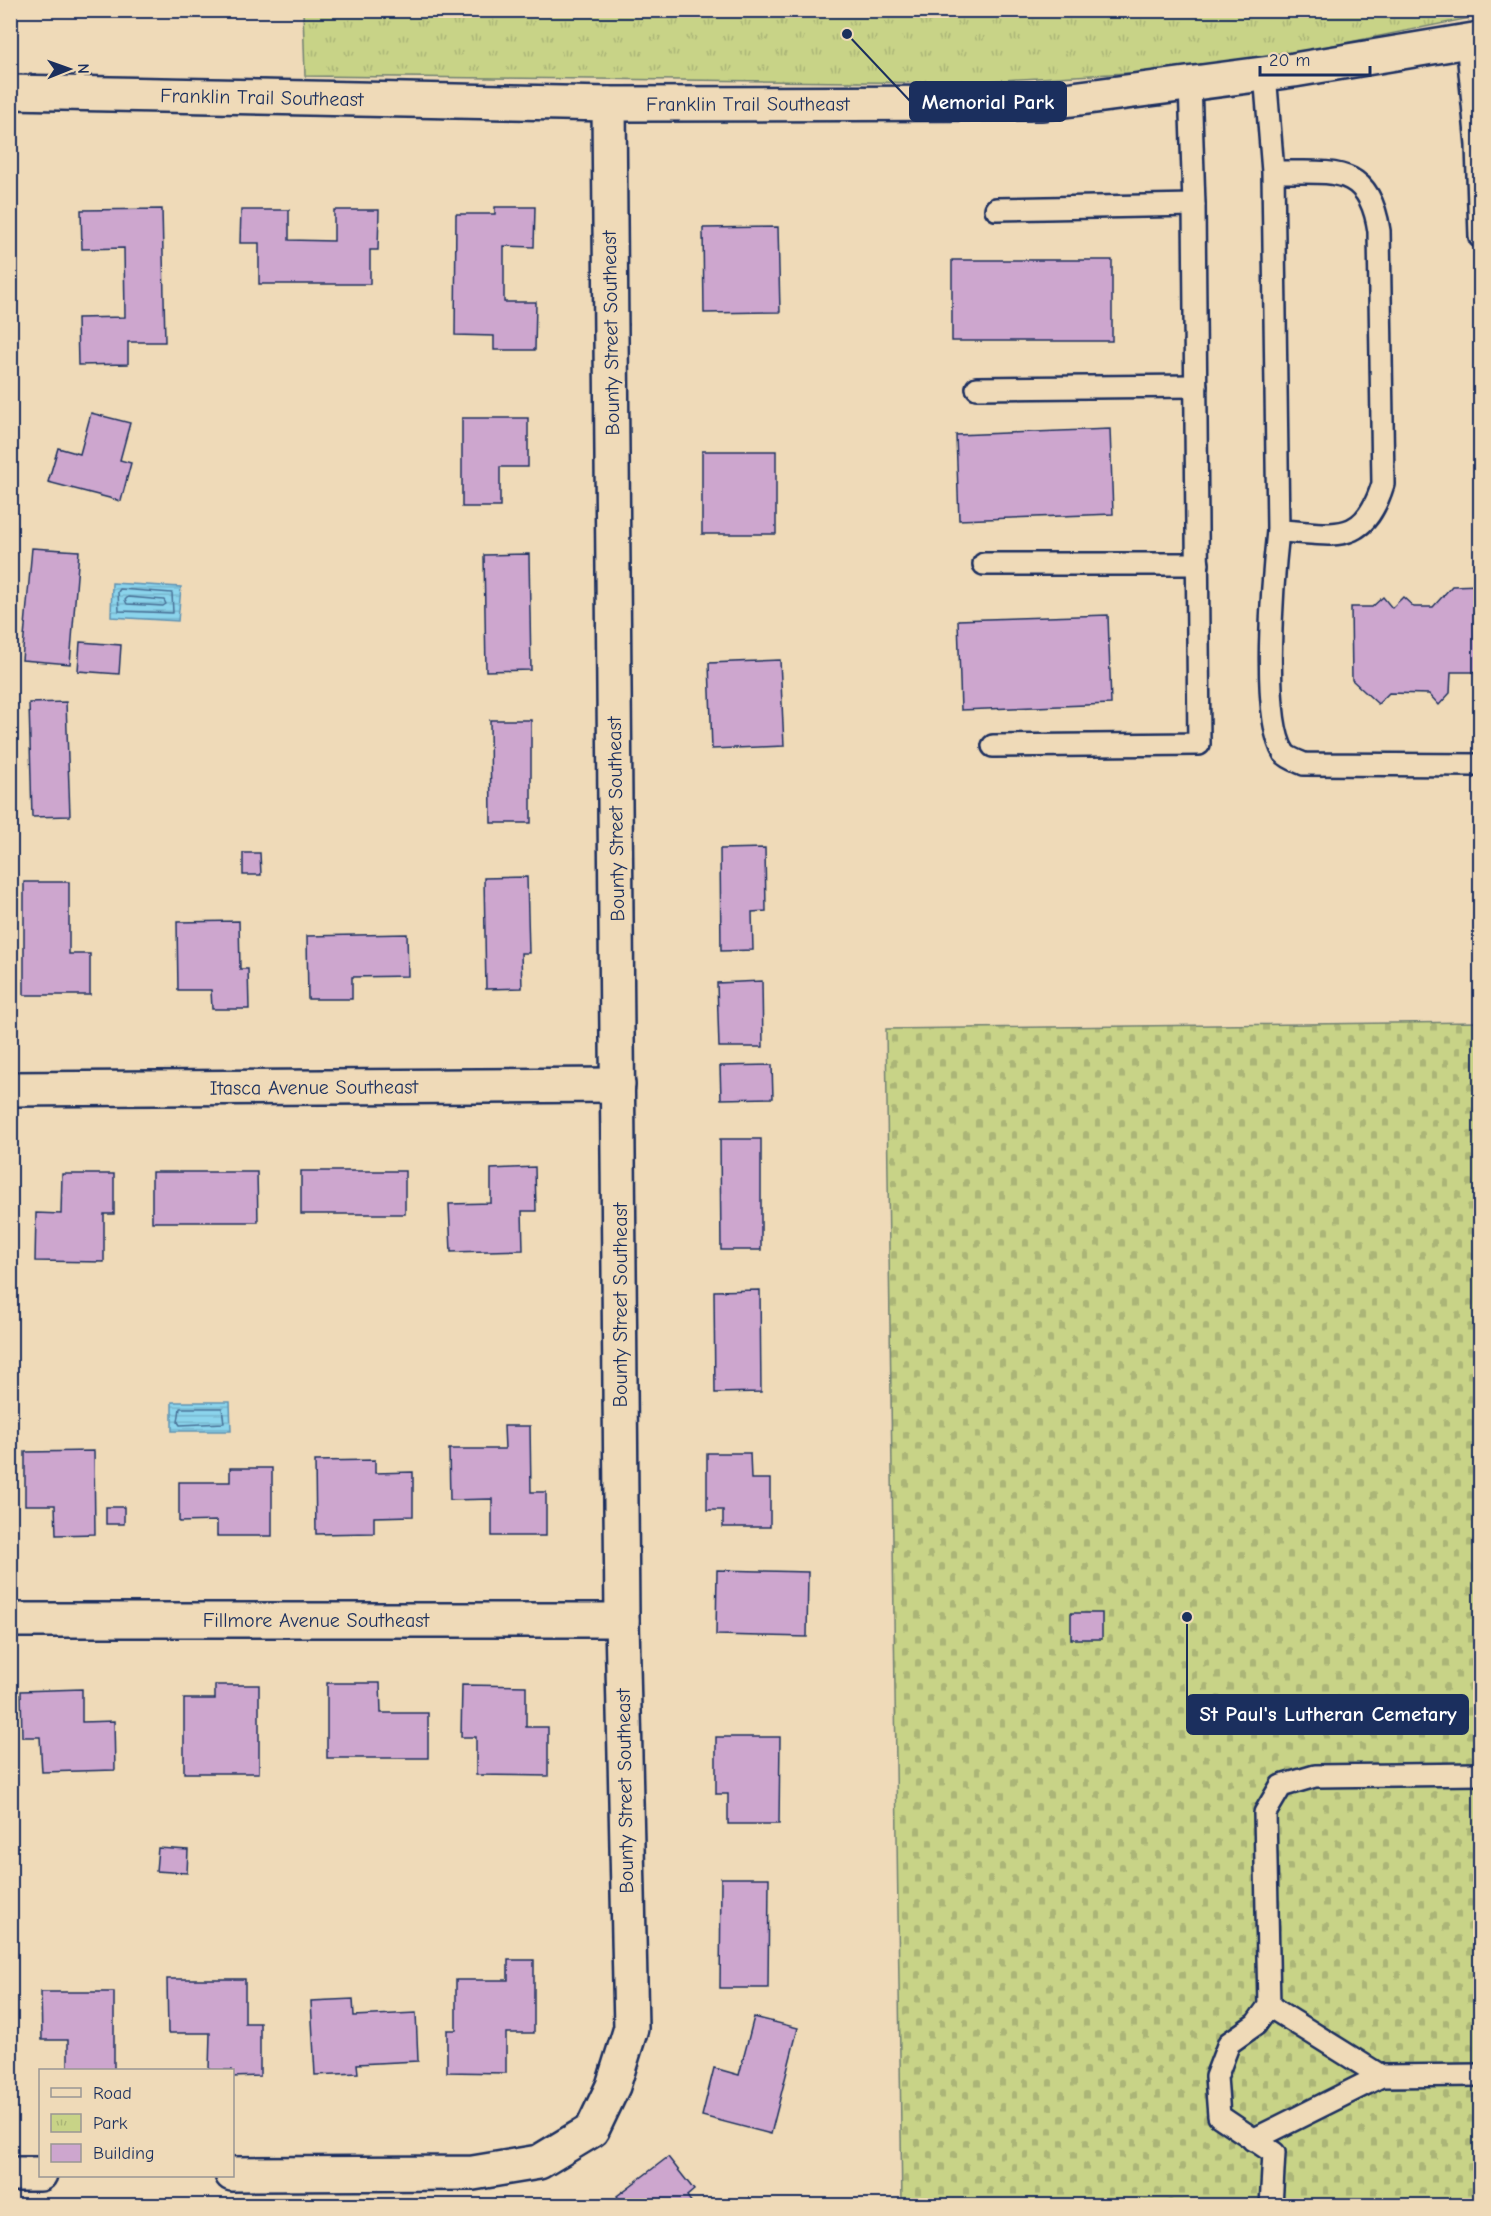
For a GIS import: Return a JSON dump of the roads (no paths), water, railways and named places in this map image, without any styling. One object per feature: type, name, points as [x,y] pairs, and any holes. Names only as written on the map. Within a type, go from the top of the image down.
[{"type":"street","name":"Franklin Trail Southeast","points":[[10,92],[609,104],[1042,103],[1265,73],[1474,40]]},
{"type":"street","name":"Bounty Street Southeast","points":[[234,2174],[473,2174],[539,2162],[591,2130],[613,2086],[631,2028],[622,1620],[609,104]]},
{"type":"street","name":"Itasca Avenue Southeast","points":[[10,1089],[618,1085]]},
{"type":"street","name":"Fillmore Avenue Southeast","points":[[10,1620],[622,1620]]},
{"type":"street","points":[[10,2174],[39,2174]]},
{"type":"lane","points":[[1474,40],[1480,237]]},
{"type":"lane","points":[[1265,73],[1273,172],[1278,531],[1270,596],[1273,717],[1276,739],[1285,755],[1304,764],[1480,765]]},
{"type":"lane","points":[[993,746],[1199,744],[1194,205],[1190,83]]},
{"type":"lane","points":[[1273,172],[1332,173],[1352,179],[1367,190],[1375,206],[1378,231],[1383,484],[1376,506],[1367,521],[1356,529],[1343,533],[1278,531]]},
{"type":"lane","points":[[996,209],[1194,205]]},
{"type":"lane","points":[[977,388],[1196,386]]},
{"type":"lane","points":[[984,564],[1198,564]]},
{"type":"lane","points":[[1271,2205],[1274,2153],[1219,2116],[1216,2077],[1229,2043],[1256,2024],[1269,2006],[1265,1813],[1281,1786],[1315,1776],[1480,1774]]},
{"type":"lane","points":[[1269,2006],[1381,2076]]},
{"type":"lane","points":[[1253,2140],[1381,2076],[1480,2075]]},
{"type":"water","points":[[112,583],[181,587],[178,621],[111,617]]},
{"type":"water","points":[[172,1402],[230,1402],[231,1431],[172,1431]]},
{"type":"place","name":"Memorial Park","points":[[847,34]]},
{"type":"place","name":"St Paul's Lutheran Cemetary","points":[[1187,1617]]}]
